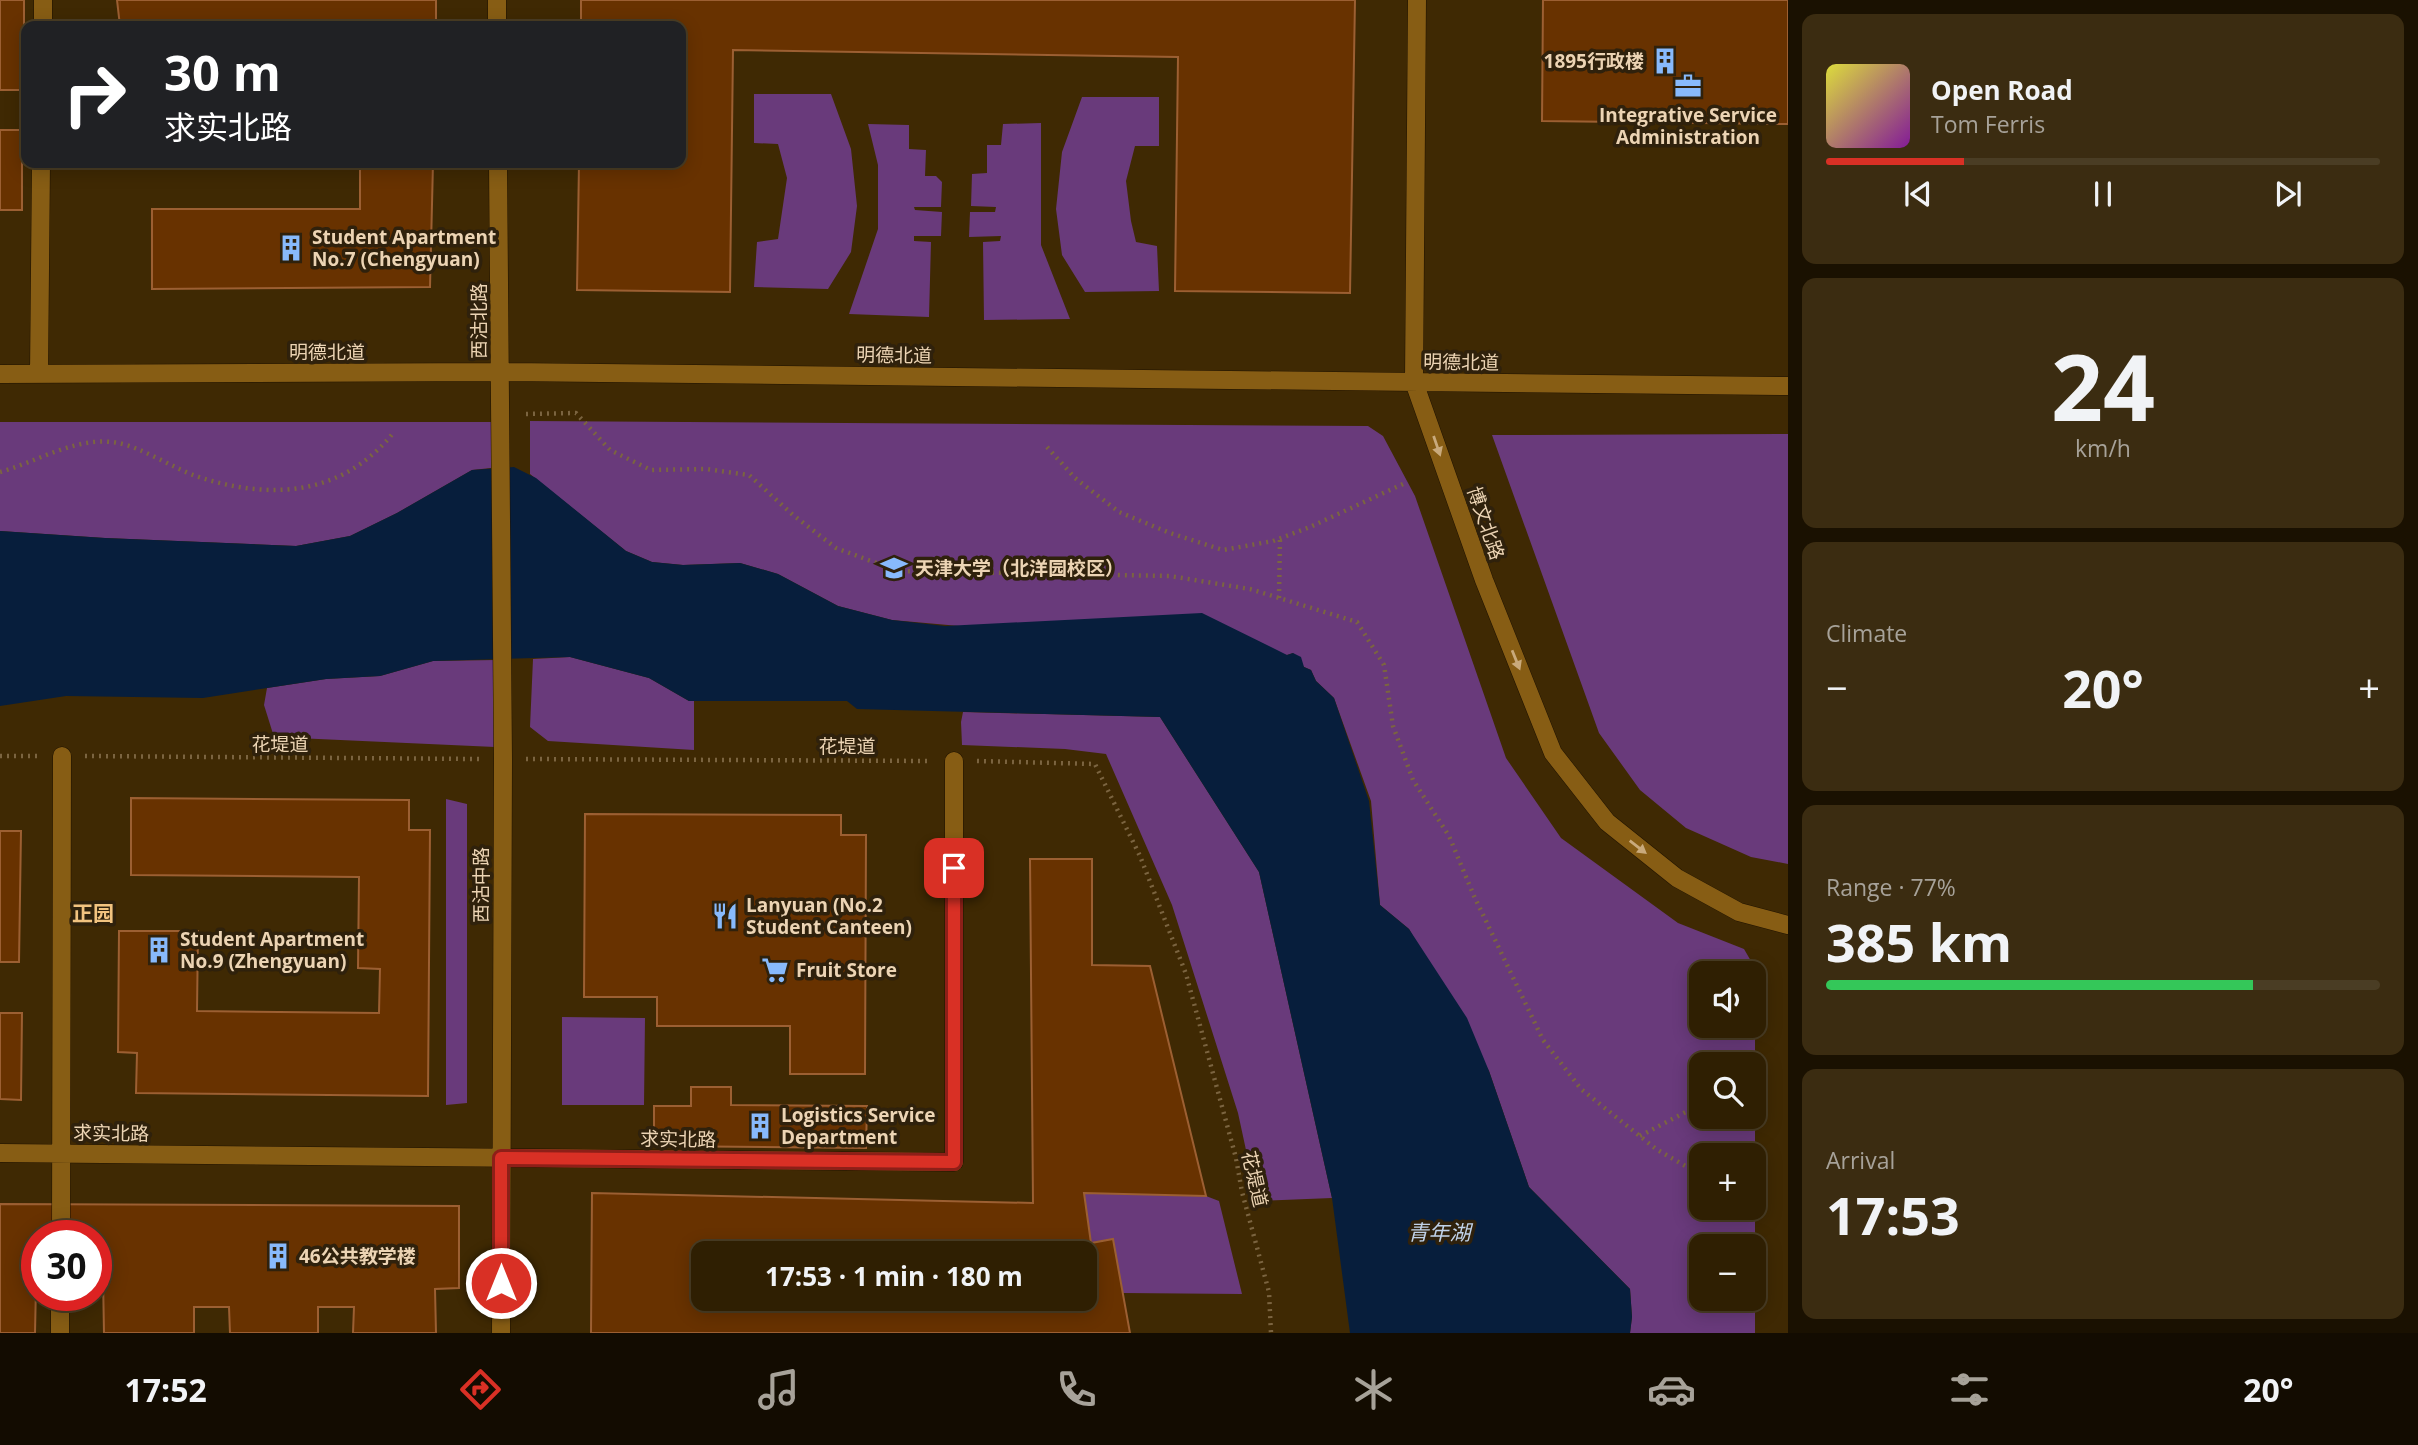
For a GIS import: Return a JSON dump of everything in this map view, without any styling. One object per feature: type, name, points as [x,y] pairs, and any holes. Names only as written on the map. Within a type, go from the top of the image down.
[{"type":"street","points":[[43,0],[43,21]]},
{"type":"street","points":[[497,0],[497,21]]},
{"type":"street","name":"博文北路","points":[[1418,0],[1414,382],[1484,580],[1553,753],[1606,822],[1677,878],[1739,912],[1788,925]]},
{"type":"street","points":[[39,374],[41,168]]},
{"type":"street","name":"西沽北路","points":[[498,168],[501,438]]},
{"type":"street","name":"明德北道","points":[[0,374],[500,372],[1788,386]]},
{"type":"street","name":"西沽中路","points":[[501,438],[501,1333]]},
{"type":"street","points":[[61,1220],[62,756]]},
{"type":"street","name":"求实北路","points":[[0,1153],[954,1162],[954,761]]},
{"type":"street","points":[[60,1311],[61,1333]]},
{"type":"path","points":[[500,414],[576,413],[610,450],[652,470],[706,469],[749,475],[835,548],[898,571],[1170,576],[1250,589],[1357,622],[1384,665],[1393,726],[1413,780],[1449,836],[1474,896],[1543,1040],[1581,1089],[1656,1149],[1689,1168]]},
{"type":"path","points":[[0,472],[83,444],[118,442],[195,475],[237,488],[294,490],[327,483],[383,446],[394,432]]},
{"type":"path","points":[[1048,447],[1074,478],[1119,512],[1170,533],[1223,550],[1280,539],[1403,484]]},
{"type":"path","points":[[1279,598],[1280,539]]},
{"type":"path","name":"花堤道","points":[[0,756],[1095,764],[1140,856],[1186,974],[1269,1292],[1271,1333]]},
{"type":"path","points":[[1640,1136],[1689,1110]]},
{"type":"shaded area","points":[[754,94],[831,94],[851,149],[857,206],[851,252],[828,289],[754,287],[757,242],[778,239],[787,178],[778,144],[754,143]]},
{"type":"shaded area","points":[[1082,97],[1159,97],[1159,146],[1135,146],[1126,181],[1136,242],[1157,246],[1159,291],[1085,292],[1062,255],[1056,209],[1062,152]]},
{"type":"shaded area","points":[[1041,123],[1041,245],[1070,319],[984,320],[983,242],[1000,241],[1001,236],[969,237],[970,212],[995,212],[996,207],[971,206],[972,174],[987,173],[987,145],[1001,145],[1003,124]]},
{"type":"shaded area","points":[[868,124],[909,125],[909,149],[926,150],[925,176],[936,176],[942,182],[941,207],[914,207],[915,210],[942,212],[941,236],[914,236],[914,241],[931,242],[929,317],[849,314],[878,229],[878,165]]},
{"type":"shaded area","points":[[530,421],[1368,426],[1383,436],[1415,496],[1506,758],[1561,838],[1678,923],[1744,949],[1751,961],[1689,961],[1689,1038],[1755,1038],[1755,1052],[1689,1052],[1689,1129],[1755,1129],[1755,1143],[1689,1143],[1689,1220],[1755,1220],[1755,1234],[1689,1234],[1689,1311],[1755,1311],[1755,1333],[1630,1333],[1630,1289],[1529,1187],[1489,1071],[1409,929],[1380,905],[1371,801],[1334,698],[1293,653],[1287,655],[892,620],[838,606],[778,574],[740,563],[683,565],[652,562],[626,551],[530,474]]},
{"type":"shaded area","points":[[0,422],[492,422],[491,468],[472,470],[397,513],[350,536],[296,546],[0,531]]},
{"type":"shaded area","points":[[1788,434],[1788,864],[1751,857],[1686,828],[1640,790],[1599,733],[1492,435]]},
{"type":"shaded area","points":[[570,657],[649,678],[689,701],[694,701],[694,750],[548,741],[530,727],[533,659]]},
{"type":"shaded area","points":[[496,660],[495,747],[274,737],[264,705],[267,688],[326,679],[380,676],[433,661]]},
{"type":"shaded area","points":[[963,712],[1160,717],[1259,872],[1332,1198],[1257,1201],[1238,1113],[1172,905],[1106,754],[1065,749],[962,745]]},
{"type":"shaded area","points":[[446,799],[467,804],[467,1103],[446,1105]]},
{"type":"shaded area","points":[[562,1017],[645,1018],[644,1105],[562,1105]]},
{"type":"shaded area","points":[[1084,1193],[1206,1196],[1219,1201],[1242,1294],[1123,1293],[1113,1239],[1091,1241]]},
{"type":"water","name":"青年湖","points":[[514,467],[536,478],[626,551],[652,562],[683,565],[740,563],[778,574],[838,606],[892,620],[945,626],[1202,613],[1287,655],[1293,653],[1301,657],[1304,667],[1311,670],[1316,681],[1334,698],[1369,801],[1380,905],[1409,929],[1467,1018],[1489,1071],[1529,1187],[1630,1289],[1630,1333],[1350,1333],[1332,1198],[1259,872],[1160,717],[857,709],[847,701],[689,701],[649,678],[570,657],[433,661],[380,676],[326,679],[203,698],[66,696],[0,706],[0,531],[296,546],[350,536],[397,513],[472,470]]},
{"type":"building","points":[[0,0],[24,0],[24,21],[21,21],[21,90],[0,90]]},
{"type":"building","points":[[117,0],[436,0],[436,21],[119,21]]},
{"type":"building","points":[[581,0],[1355,0],[1350,293],[1175,291],[1178,57],[733,50],[730,292],[577,290],[579,168],[686,168],[686,21],[581,21]]},
{"type":"building","name":"1895行政楼","points":[[1543,0],[1788,0],[1788,124],[1542,121]]},
{"type":"building","points":[[0,130],[21,130],[22,210],[0,210]]},
{"type":"building","name":"Student Apartment No.7 (Chengyuan)","points":[[360,168],[433,168],[430,287],[152,289],[152,209],[360,209]]},
{"type":"building","name":"Student Apartment No.9 (Zhengyuan)","points":[[131,798],[409,800],[409,830],[430,830],[428,1096],[136,1093],[137,1053],[118,1052],[119,931],[198,931],[197,1011],[379,1013],[380,969],[358,968],[359,877],[131,875]]},
{"type":"building","name":"Lanyuan (No.2 Student Canteen)","points":[[585,814],[841,815],[841,835],[866,835],[865,1074],[790,1074],[790,1026],[657,1026],[657,997],[584,997]]},
{"type":"building","points":[[0,831],[21,831],[19,962],[0,962]]},
{"type":"building","points":[[1030,859],[1092,859],[1092,965],[1150,966],[1206,1196],[1084,1193],[1091,1241],[691,1241],[691,1311],[1097,1311],[1097,1242],[1113,1239],[1130,1333],[591,1333],[592,1193],[1033,1203]]},
{"type":"building","points":[[0,1013],[22,1013],[21,1100],[0,1099]]},
{"type":"building","name":"Logistics Service Department","points":[[691,1087],[731,1087],[731,1105],[867,1106],[866,1148],[654,1146],[654,1106],[691,1106]]},
{"type":"building","name":"46公共教学楼","points":[[0,1204],[459,1206],[459,1288],[435,1289],[436,1333],[353,1333],[354,1307],[318,1307],[318,1333],[230,1333],[229,1307],[194,1307],[194,1333],[104,1333],[104,1311],[112,1311],[112,1220],[21,1220],[21,1311],[35,1311],[35,1333],[0,1333]]},
{"type":"place","name":"1895行政楼","points":[[1665,61]]},
{"type":"place","name":"Integrative Service Administration","points":[[1688,86]]},
{"type":"place","name":"Student Apartment No.7 (Chengyuan)","points":[[291,248]]},
{"type":"place","name":"天津大学（北洋园校区）","points":[[894,568]]},
{"type":"place","name":"Lanyuan (No.2 Student Canteen)","points":[[725,916]]},
{"type":"place","name":"Student Apartment No.9 (Zhengyuan)","points":[[159,950]]},
{"type":"place","name":"Fruit Store","points":[[775,970]]},
{"type":"place","name":"Logistics Service Department","points":[[760,1126]]},
{"type":"place","name":"46公共教学楼","points":[[278,1256]]},
{"type":"district","name":"正园","points":[[93,913]]},
{"type":"route","points":[[501,1283],[501,1158],[954,1162],[954,868]]}]
